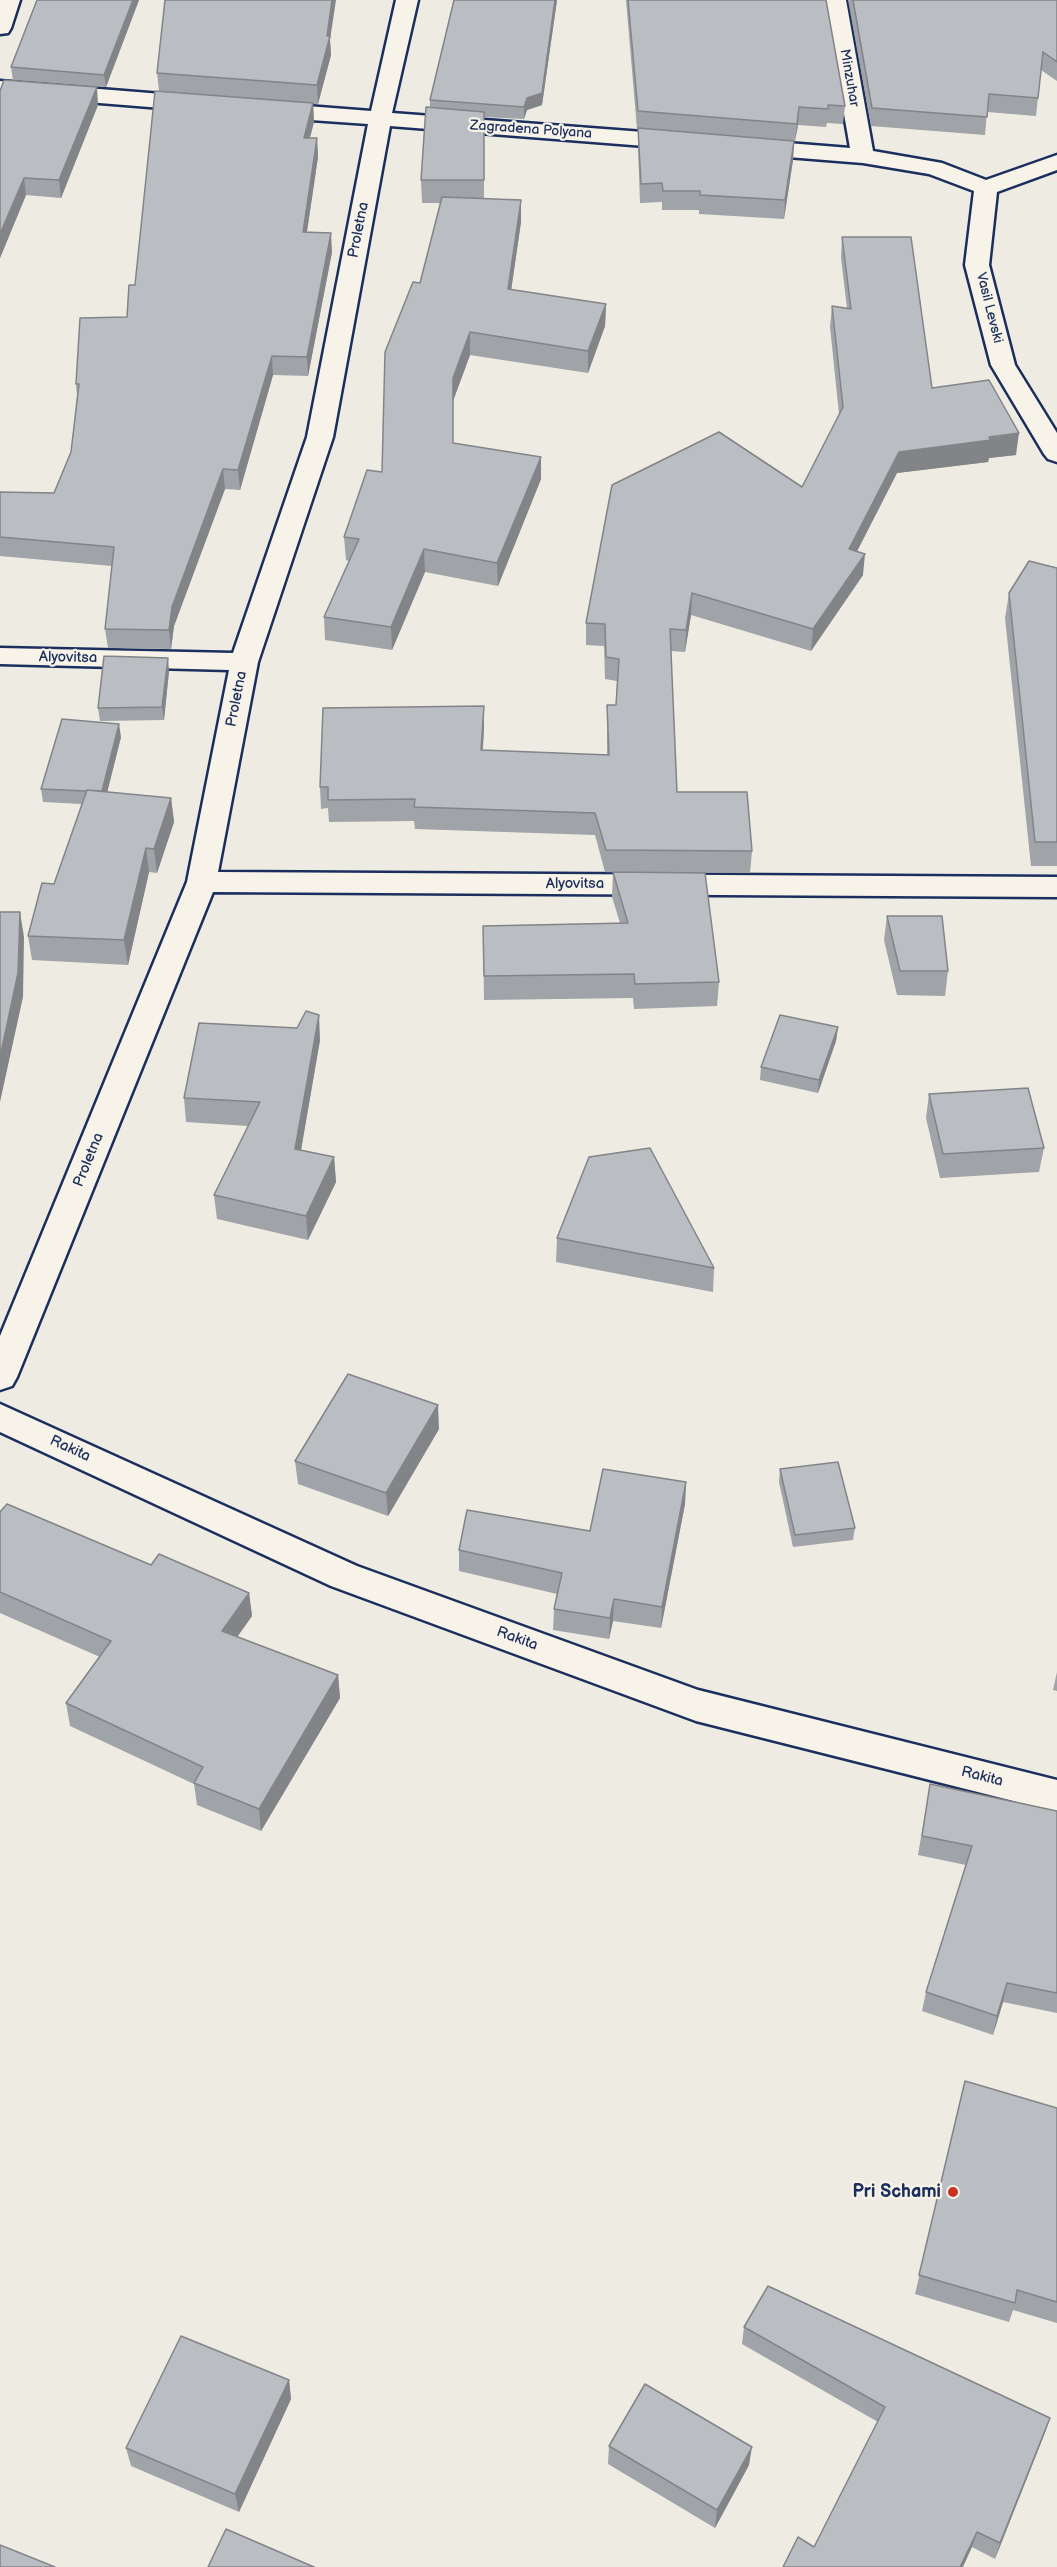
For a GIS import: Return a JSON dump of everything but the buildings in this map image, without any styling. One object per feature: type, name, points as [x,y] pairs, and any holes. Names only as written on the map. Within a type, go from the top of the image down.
[{"type":"street","points":[[0,28],[9,0]]},
{"type":"street","name":"Proletna","points":[[0,1377],[202,882],[244,662],[320,437],[380,119],[407,0]]},
{"type":"street","name":"Minzuhar","points":[[835,0],[863,156]]},
{"type":"street","points":[[0,88],[226,106]]},
{"type":"street","name":"Zagradena Polyana","points":[[249,108],[698,143]]},
{"type":"street","points":[[734,146],[863,156],[934,168],[986,188],[1057,162]]},
{"type":"street","name":"Vasil Levski","points":[[986,188],[977,265],[1003,365],[1057,454]]},
{"type":"street","name":"Alyovitsa","points":[[0,656],[244,662]]},
{"type":"street","name":"Alyovitsa","points":[[202,882],[1057,887]]},
{"type":"street","name":"Rakita","points":[[0,1417],[344,1576],[696,1705],[1057,1796]]},
{"type":"place","name":"Pri Schami","points":[[953,2192]]}]
